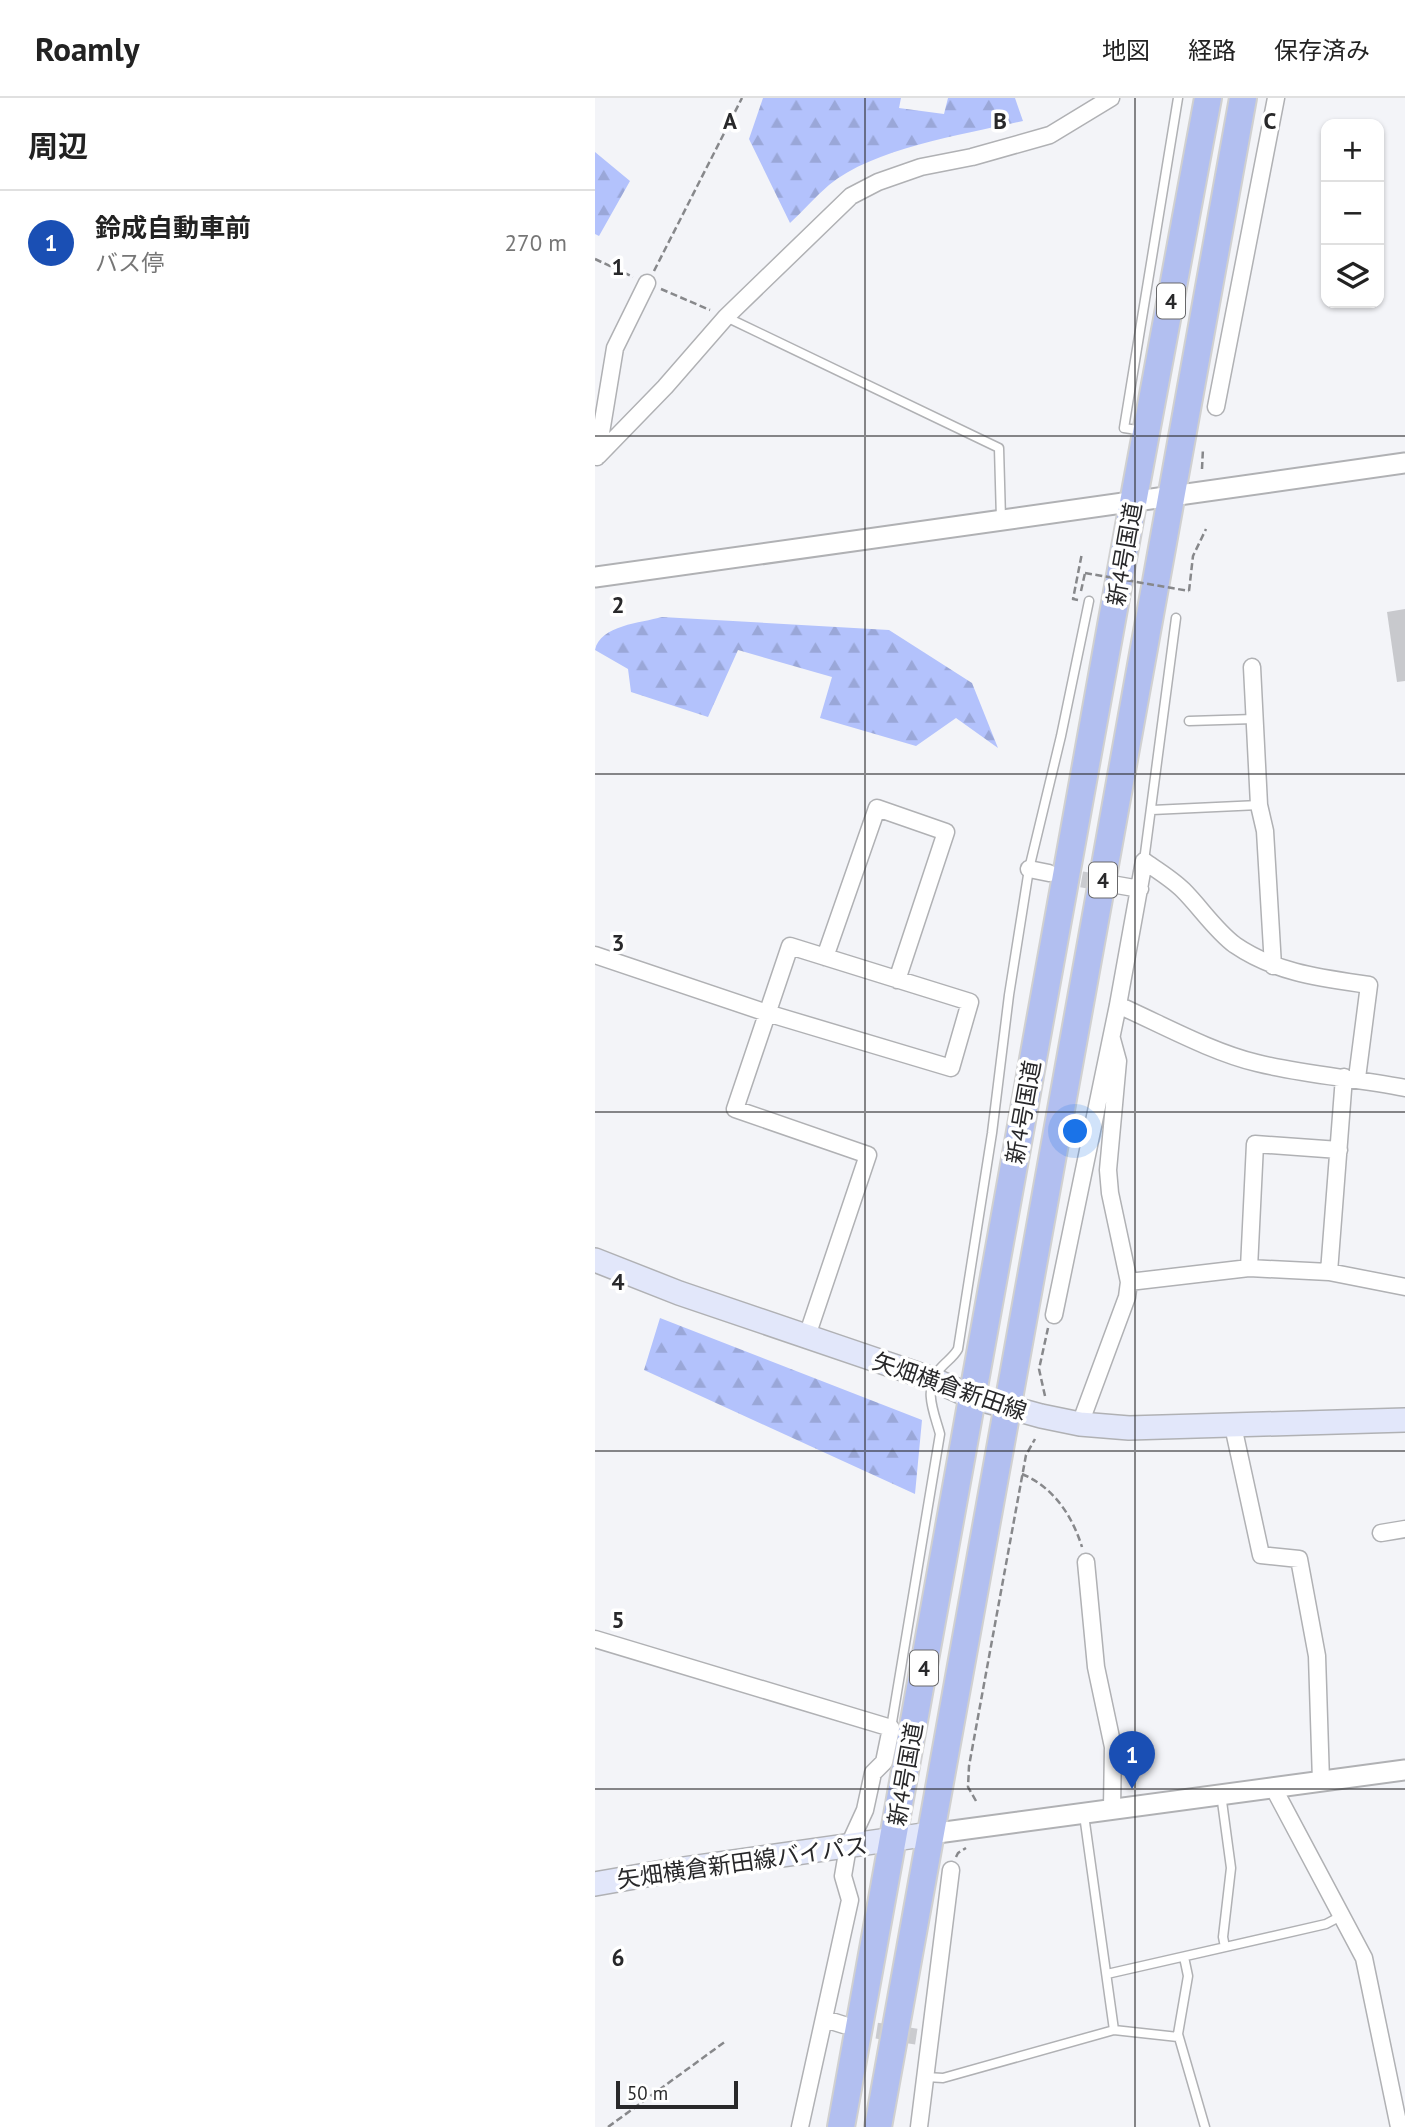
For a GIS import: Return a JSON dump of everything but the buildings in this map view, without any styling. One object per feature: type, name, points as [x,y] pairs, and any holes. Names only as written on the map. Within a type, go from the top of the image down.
[{"type":"highway","name":"新4号国道","points":[[841,2127],[1208,98]]},
{"type":"highway","name":"新4号国道","points":[[878,2127],[1244,98]]},
{"type":"main road","name":"矢畑横倉新田線","points":[[595,1260],[679,1293],[932,1379],[972,1397],[1080,1424],[1152,1428],[1405,1419]]},
{"type":"main road","name":"矢畑横倉新田線バイパス","points":[[595,1884],[930,1834]]},
{"type":"street","points":[[596,459],[665,387],[726,317],[851,196],[878,182],[921,167],[972,157],[1051,135],[1111,98]]},
{"type":"street","points":[[1216,407],[1276,98]]},
{"type":"street","points":[[596,459],[615,348],[647,283]]},
{"type":"street","points":[[595,577],[1001,519],[1172,498],[1405,463]]},
{"type":"street","points":[[1252,667],[1259,805],[1265,831],[1273,966]]},
{"type":"street","points":[[825,957],[877,808],[946,832],[897,980]]},
{"type":"street","points":[[1054,1315],[1118,1005],[1144,861],[1182,889],[1234,944],[1273,966],[1302,975],[1369,985],[1339,1150],[1329,1272]]},
{"type":"street","points":[[1029,869],[1049,873]]},
{"type":"street","points":[[1117,885],[1140,889]]},
{"type":"street","points":[[595,955],[767,1013],[951,1068],[970,1002],[790,946],[767,1013],[735,1109],[868,1155],[807,1336]]},
{"type":"street","points":[[1118,1005],[1194,1040],[1254,1062],[1299,1072],[1351,1077],[1405,1088]]},
{"type":"street","points":[[1080,1424],[1127,1297],[1129,1282],[1108,1170],[1118,1061],[1111,1036]]},
{"type":"street","points":[[1249,1268],[1255,1144],[1339,1150]]},
{"type":"street","points":[[1129,1282],[1249,1268],[1329,1272],[1405,1287]]},
{"type":"street","points":[[1233,1426],[1261,1555],[1299,1559],[1317,1656],[1321,1781]]},
{"type":"street","points":[[1381,1533],[1405,1529]]},
{"type":"street","points":[[1086,1562],[1096,1667],[1113,1747],[1112,1808]]},
{"type":"street","points":[[595,1639],[891,1728],[884,1762],[873,1773],[865,1810],[848,1847],[843,1876],[850,1900],[800,2127]]},
{"type":"street","points":[[930,1834],[1405,1770]]},
{"type":"street","points":[[1273,1787],[1364,1958],[1398,2090],[1399,2127]]},
{"type":"street","points":[[919,2127],[926,2077],[925,2039],[951,1870]]},
{"type":"street","points":[[825,2019],[844,2025]]},
{"type":"lane","points":[[1147,431],[1124,428],[1178,98]]},
{"type":"lane","points":[[726,317],[999,448],[1001,519]]},
{"type":"lane","points":[[891,1728],[940,1434],[929,1393],[932,1379],[940,1368],[953,1358],[958,1349],[1029,869],[1061,736],[1089,601]]},
{"type":"lane","points":[[1144,861],[1176,618]]},
{"type":"lane","points":[[1189,721],[1254,719]]},
{"type":"lane","points":[[1152,810],[1259,805]]},
{"type":"lane","points":[[1221,1794],[1231,1868],[1223,1934],[1225,1947]]},
{"type":"lane","points":[[1084,1812],[1114,2030]]},
{"type":"lane","points":[[1107,1974],[1326,1924],[1341,1916]]},
{"type":"lane","points":[[1184,1957],[1188,1976],[1178,2037],[1205,2127]]},
{"type":"lane","points":[[926,2077],[943,2078],[1114,2030],[1178,2037]]},
{"type":"path","points":[[647,283],[742,98]]},
{"type":"path","points":[[595,259],[726,317]]},
{"type":"path","points":[[1202,446],[1202,469]]},
{"type":"path","points":[[1081,553],[1073,599],[1079,600],[1085,573],[1189,591],[1193,556],[1206,529]]},
{"type":"path","points":[[1045,1396],[1039,1369],[1049,1324],[1054,1315]]},
{"type":"path","points":[[976,1801],[968,1787],[969,1766],[1026,1455],[1035,1439]]},
{"type":"path","points":[[1022,1475],[1041,1482],[1063,1506],[1077,1533],[1086,1562]]},
{"type":"path","points":[[608,2127],[726,2041]]},
{"type":"green space","points":[[763,98],[901,98],[899,108],[944,114],[948,98],[1015,98],[1023,121],[921,144],[870,161],[829,185],[790,223],[749,139]]},
{"type":"green space","points":[[595,152],[630,181],[599,236],[595,234]]},
{"type":"green space","points":[[662,617],[889,630],[972,683],[998,748],[956,718],[916,746],[820,718],[832,677],[738,650],[708,717],[631,692],[628,669],[595,650],[598,642],[605,635],[623,626]]},
{"type":"green space","points":[[660,1318],[922,1420],[915,1494],[644,1370]]},
{"type":"tunnel","points":[[1058,875],[1108,884]]},
{"type":"tunnel","points":[[853,2027],[919,2037]]},
{"type":"place","name":"鈴成自動車前","points":[[1132,1789]]}]
